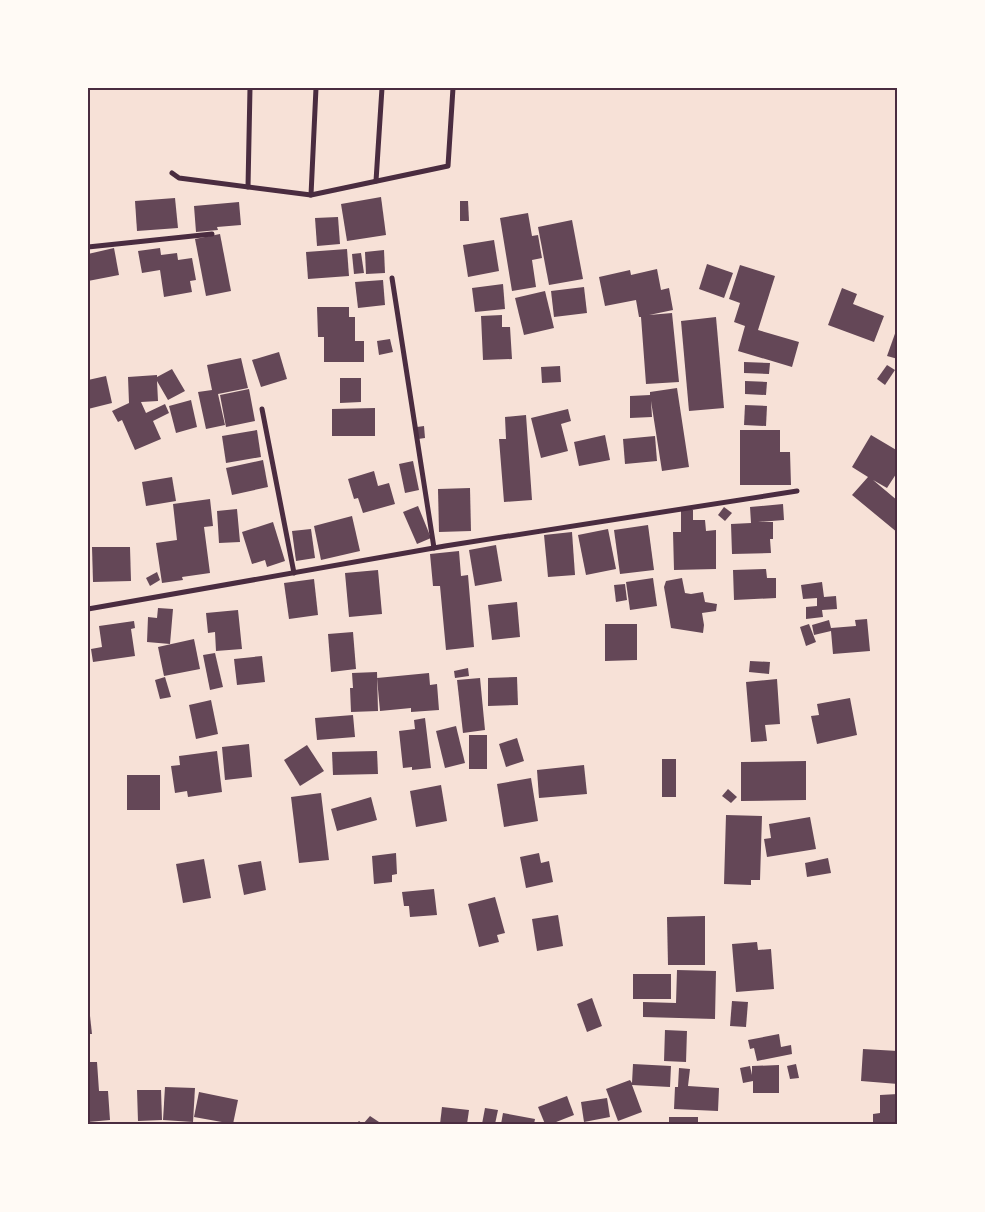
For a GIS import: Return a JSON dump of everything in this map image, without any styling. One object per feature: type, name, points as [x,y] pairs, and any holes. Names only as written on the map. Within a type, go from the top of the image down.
[{"type":"street","points":[[248,187],[250,88]]},
{"type":"street","points":[[311,195],[316,88]]},
{"type":"street","points":[[376,181],[382,88]]},
{"type":"street","points":[[172,173],[179,178],[311,195],[448,166],[453,88]]},
{"type":"street","points":[[88,247],[212,234]]},
{"type":"street","points":[[392,278],[434,548]]},
{"type":"street","points":[[262,409],[294,572]]},
{"type":"street","points":[[88,609],[434,548],[797,491]]},
{"type":"building","points":[[381,197],[386,235],[347,241],[341,204]]},
{"type":"building","points":[[175,198],[178,228],[137,231],[135,201]]},
{"type":"building","points":[[460,201],[468,201],[469,221],[460,221]]},
{"type":"building","points":[[239,202],[241,225],[217,227],[218,230],[196,232],[194,206]]},
{"type":"building","points":[[528,213],[532,236],[538,235],[542,258],[532,260],[536,287],[512,291],[500,218]]},
{"type":"building","points":[[338,217],[340,244],[317,246],[315,218]]},
{"type":"building","points":[[572,220],[583,279],[549,285],[538,227]]},
{"type":"building","points":[[220,234],[231,291],[206,296],[195,239]]},
{"type":"building","points":[[494,240],[499,271],[468,277],[463,245]]},
{"type":"building","points":[[114,248],[119,275],[88,281],[88,254]]},
{"type":"building","points":[[160,248],[161,255],[177,253],[178,260],[192,258],[196,280],[190,281],[192,292],[164,297],[160,270],[142,273],[138,251]]},
{"type":"building","points":[[347,249],[349,276],[308,279],[306,252]]},
{"type":"building","points":[[384,250],[385,273],[366,274],[365,252]]},
{"type":"building","points":[[361,253],[364,273],[354,274],[352,254]]},
{"type":"building","points":[[707,264],[733,273],[724,298],[699,289]]},
{"type":"building","points":[[740,265],[775,276],[758,330],[799,342],[792,367],[738,351],[745,326],[734,322],[740,303],[729,299]]},
{"type":"building","points":[[657,269],[661,290],[669,288],[673,310],[649,315],[672,313],[679,382],[646,384],[641,317],[639,317],[636,300],[605,306],[599,277],[630,270],[631,275]]},
{"type":"building","points":[[383,280],[385,305],[358,308],[355,282]]},
{"type":"building","points":[[503,284],[505,309],[475,312],[472,288]]},
{"type":"building","points":[[584,287],[587,313],[554,317],[551,291]]},
{"type":"building","points":[[842,288],[857,294],[853,304],[884,316],[874,342],[828,325]]},
{"type":"building","points":[[545,291],[554,328],[524,335],[515,298]]},
{"type":"building","points":[[317,307],[349,307],[349,317],[355,317],[355,341],[364,341],[364,362],[324,362],[324,337],[318,337]]},
{"type":"building","points":[[502,315],[502,327],[510,327],[512,359],[483,360],[481,316]]},
{"type":"building","points":[[716,317],[724,408],[689,411],[681,321]]},
{"type":"building","points":[[898,328],[898,359],[887,356]]},
{"type":"building","points":[[390,339],[393,352],[379,355],[377,341]]},
{"type":"building","points":[[279,352],[287,379],[261,387],[252,360]]},
{"type":"building","points":[[241,358],[248,388],[218,394],[225,425],[206,429],[198,392],[212,390],[207,365]]},
{"type":"building","points":[[744,362],[770,363],[769,374],[744,373]]},
{"type":"building","points":[[887,365],[895,370],[885,385],[877,379]]},
{"type":"building","points":[[560,366],[561,382],[542,383],[541,367]]},
{"type":"building","points":[[172,369],[185,391],[168,400],[157,381],[158,401],[141,402],[146,413],[165,404],[169,413],[153,421],[161,439],[135,450],[122,420],[118,422],[112,411],[129,403],[128,377],[157,375],[157,377]]},
{"type":"building","points":[[106,376],[112,403],[88,409],[88,380]]},
{"type":"building","points":[[340,378],[361,378],[361,402],[340,403]]},
{"type":"building","points":[[745,381],[767,382],[766,395],[745,394]]},
{"type":"building","points":[[677,388],[689,467],[662,471],[651,401],[652,417],[630,418],[630,396],[650,395],[650,392]]},
{"type":"building","points":[[249,389],[255,421],[226,427],[220,395]]},
{"type":"building","points":[[191,400],[197,427],[176,433],[169,406]]},
{"type":"building","points":[[745,405],[767,406],[766,426],[744,425]]},
{"type":"building","points":[[375,408],[375,436],[332,436],[332,409]]},
{"type":"building","points":[[568,409],[571,421],[561,424],[568,451],[541,458],[531,418]]},
{"type":"building","points":[[526,415],[532,500],[504,502],[499,439],[506,439],[505,417]]},
{"type":"building","points":[[424,426],[425,438],[418,439],[417,427]]},
{"type":"building","points":[[257,430],[261,457],[226,463],[222,436]]},
{"type":"building","points":[[740,430],[780,430],[780,452],[790,452],[791,485],[740,485]]},
{"type":"building","points":[[605,435],[610,460],[579,466],[574,442]]},
{"type":"building","points":[[871,435],[898,451],[898,471],[887,488],[873,480],[898,501],[898,533],[852,495],[868,477],[852,467]]},
{"type":"building","points":[[655,436],[657,461],[625,464],[623,439]]},
{"type":"building","points":[[263,460],[268,487],[232,495],[226,468]]},
{"type":"building","points":[[413,461],[419,490],[405,493],[399,464]]},
{"type":"building","points":[[374,471],[378,486],[389,483],[395,504],[363,513],[358,498],[354,499],[348,479]]},
{"type":"building","points":[[172,477],[176,501],[146,506],[142,482]]},
{"type":"building","points":[[470,488],[471,531],[439,532],[438,489]]},
{"type":"building","points":[[210,499],[213,526],[204,527],[210,573],[182,577],[183,580],[162,583],[156,543],[177,540],[173,504]]},
{"type":"building","points":[[783,504],[784,520],[758,522],[773,522],[773,539],[770,539],[771,553],[732,554],[731,524],[751,523],[750,507]]},
{"type":"building","points":[[418,506],[431,538],[417,544],[403,512]]},
{"type":"building","points":[[724,507],[732,513],[725,521],[718,515]]},
{"type":"building","points":[[237,509],[240,542],[219,543],[217,511]]},
{"type":"building","points":[[681,510],[693,510],[693,520],[705,520],[706,531],[716,530],[716,569],[674,570],[673,532],[681,532]]},
{"type":"building","points":[[352,516],[360,551],[321,560],[314,526]]},
{"type":"building","points":[[273,522],[285,561],[267,567],[265,560],[252,564],[242,532]]},
{"type":"building","points":[[648,525],[654,570],[620,574],[614,530]]},
{"type":"building","points":[[311,529],[315,558],[296,561],[292,531]]},
{"type":"building","points":[[608,529],[616,569],[586,575],[578,535]]},
{"type":"building","points":[[572,532],[575,575],[548,577],[544,535]]},
{"type":"building","points":[[496,545],[502,581],[475,586],[469,550]]},
{"type":"building","points":[[92,547],[130,547],[131,581],[93,582]]},
{"type":"building","points":[[459,551],[461,576],[468,575],[474,647],[446,650],[440,586],[433,586],[430,554]]},
{"type":"building","points":[[766,569],[767,578],[776,578],[776,598],[734,600],[733,570]]},
{"type":"building","points":[[378,570],[382,614],[349,617],[345,573]]},
{"type":"building","points":[[157,572],[160,580],[150,586],[146,578]]},
{"type":"building","points":[[653,578],[657,606],[630,610],[626,582]]},
{"type":"building","points":[[682,578],[685,593],[703,592],[705,602],[717,604],[716,611],[702,613],[703,633],[671,628],[664,587],[666,581]]},
{"type":"building","points":[[314,579],[318,615],[289,619],[284,583]]},
{"type":"building","points":[[822,582],[824,597],[836,596],[837,609],[822,610],[823,617],[806,619],[806,607],[817,606],[817,598],[803,599],[801,585]]},
{"type":"building","points":[[625,584],[627,600],[616,602],[614,585]]},
{"type":"building","points":[[517,602],[520,637],[492,640],[488,605]]},
{"type":"building","points":[[158,608],[173,609],[170,644],[147,642],[148,617],[157,618]]},
{"type":"building","points":[[238,610],[242,649],[216,651],[215,632],[208,633],[206,613]]},
{"type":"building","points":[[867,619],[870,651],[833,654],[831,631],[814,635],[812,625],[829,620],[831,628],[856,626],[855,620]]},
{"type":"building","points":[[134,621],[135,628],[131,629],[135,656],[93,662],[91,649],[102,647],[99,626]]},
{"type":"building","points":[[605,624],[637,624],[637,660],[605,661]]},
{"type":"building","points":[[809,624],[816,642],[806,646],[800,627]]},
{"type":"building","points":[[353,632],[356,669],[331,672],[328,634]]},
{"type":"building","points":[[194,639],[200,669],[164,676],[158,647]]},
{"type":"building","points":[[215,653],[223,687],[210,690],[203,655]]},
{"type":"building","points":[[262,656],[265,682],[237,685],[234,659]]},
{"type":"building","points":[[750,661],[770,662],[769,674],[749,672]]},
{"type":"building","points":[[468,668],[469,676],[455,678],[454,671]]},
{"type":"building","points":[[377,672],[378,711],[351,712],[350,688],[353,688],[352,673]]},
{"type":"building","points":[[429,673],[430,685],[437,684],[439,710],[411,712],[411,708],[380,711],[377,678]]},
{"type":"building","points":[[165,677],[171,697],[160,699],[155,680]]},
{"type":"building","points":[[517,677],[518,705],[488,706],[488,678]]},
{"type":"building","points":[[480,678],[485,730],[463,733],[457,680]]},
{"type":"building","points":[[777,679],[780,724],[765,725],[767,741],[751,742],[746,682]]},
{"type":"building","points":[[850,698],[857,735],[817,744],[811,716],[819,715],[817,704]]},
{"type":"building","points":[[211,700],[218,734],[196,739],[189,705]]},
{"type":"building","points":[[353,715],[355,737],[317,740],[315,718]]},
{"type":"building","points":[[425,718],[431,768],[412,770],[412,767],[403,768],[399,731],[415,729],[414,720]]},
{"type":"building","points":[[456,726],[465,763],[445,768],[436,731]]},
{"type":"building","points":[[469,735],[487,735],[487,769],[469,769]]},
{"type":"building","points":[[517,738],[524,761],[506,767],[499,744]]},
{"type":"building","points":[[249,744],[252,777],[225,780],[222,747]]},
{"type":"building","points":[[307,745],[324,771],[300,786],[284,760]]},
{"type":"building","points":[[217,751],[222,792],[188,797],[187,791],[175,793],[171,766],[180,765],[179,756]]},
{"type":"building","points":[[377,751],[378,774],[333,775],[332,752]]},
{"type":"building","points":[[662,759],[676,759],[676,797],[662,797]]},
{"type":"building","points":[[806,761],[806,800],[741,801],[741,762]]},
{"type":"building","points":[[584,765],[587,794],[539,798],[537,770]]},
{"type":"building","points":[[127,775],[160,775],[160,810],[127,810]]},
{"type":"building","points":[[531,778],[538,821],[504,827],[497,784]]},
{"type":"building","points":[[441,785],[447,821],[416,827],[410,791]]},
{"type":"building","points":[[728,789],[737,797],[731,803],[722,796]]},
{"type":"building","points":[[321,793],[329,860],[299,863],[291,797]]},
{"type":"building","points":[[371,797],[377,820],[337,831],[331,809]]},
{"type":"building","points":[[726,815],[762,816],[760,880],[751,880],[751,885],[724,884]]},
{"type":"building","points":[[810,817],[816,849],[767,857],[764,839],[771,838],[769,824]]},
{"type":"building","points":[[396,853],[397,874],[392,875],[392,882],[374,884],[372,856]]},
{"type":"building","points":[[539,853],[541,863],[549,861],[553,882],[526,888],[520,857]]},
{"type":"building","points":[[828,858],[831,873],[807,877],[805,863]]},
{"type":"building","points":[[204,859],[211,898],[183,903],[176,864]]},
{"type":"building","points":[[261,861],[266,890],[244,895],[238,865]]},
{"type":"building","points":[[434,889],[437,915],[410,917],[409,906],[404,906],[402,892]]},
{"type":"building","points":[[495,897],[505,933],[497,935],[499,942],[479,947],[468,904]]},
{"type":"building","points":[[558,915],[563,946],[537,951],[532,919]]},
{"type":"building","points":[[705,916],[705,965],[668,965],[667,917]]},
{"type":"building","points":[[757,942],[758,950],[771,949],[774,989],[736,992],[732,944]]},
{"type":"building","points":[[677,970],[716,971],[715,1019],[643,1017],[643,1002],[676,1003]]},
{"type":"building","points":[[633,974],[671,974],[671,999],[633,999]]},
{"type":"building","points":[[592,998],[602,1026],[587,1032],[577,1004]]},
{"type":"building","points":[[732,1001],[748,1002],[746,1027],[730,1026]]},
{"type":"building","points":[[89,1007],[92,1034],[88,1034]]},
{"type":"building","points":[[665,1030],[687,1031],[686,1062],[664,1061]]},
{"type":"building","points":[[779,1034],[781,1047],[791,1045],[792,1054],[757,1061],[754,1048],[750,1049],[748,1040]]},
{"type":"building","points":[[863,1049],[898,1051],[898,1084],[861,1081]]},
{"type":"building","points":[[88,1062],[97,1062],[99,1091],[108,1091],[110,1120],[88,1122]]},
{"type":"building","points":[[633,1064],[671,1066],[670,1087],[632,1085],[642,1112],[618,1121],[606,1089],[630,1080],[632,1083]]},
{"type":"building","points":[[796,1064],[799,1078],[790,1079],[787,1066]]},
{"type":"building","points":[[779,1065],[779,1093],[753,1093],[753,1081],[743,1083],[740,1068],[750,1066],[752,1075],[752,1066]]},
{"type":"building","points":[[679,1068],[690,1069],[688,1086],[719,1088],[718,1111],[674,1109],[675,1087],[678,1087]]},
{"type":"building","points":[[165,1087],[195,1088],[193,1122],[163,1120]]},
{"type":"building","points":[[137,1090],[161,1090],[162,1120],[138,1121]]},
{"type":"building","points":[[199,1092],[238,1100],[233,1124],[194,1117]]},
{"type":"building","points":[[898,1094],[898,1124],[873,1124],[873,1114],[880,1113],[880,1095]]},
{"type":"building","points":[[567,1096],[574,1115],[551,1124],[545,1124],[538,1107]]},
{"type":"building","points":[[607,1098],[610,1117],[584,1122],[581,1102]]},
{"type":"building","points":[[442,1107],[469,1110],[467,1124],[440,1124]]},
{"type":"building","points":[[485,1108],[498,1110],[495,1124],[482,1124]]},
{"type":"building","points":[[503,1113],[535,1119],[534,1124],[501,1124]]},
{"type":"building","points":[[370,1116],[382,1124],[363,1124]]},
{"type":"building","points":[[669,1117],[698,1117],[698,1124],[669,1124]]}]
